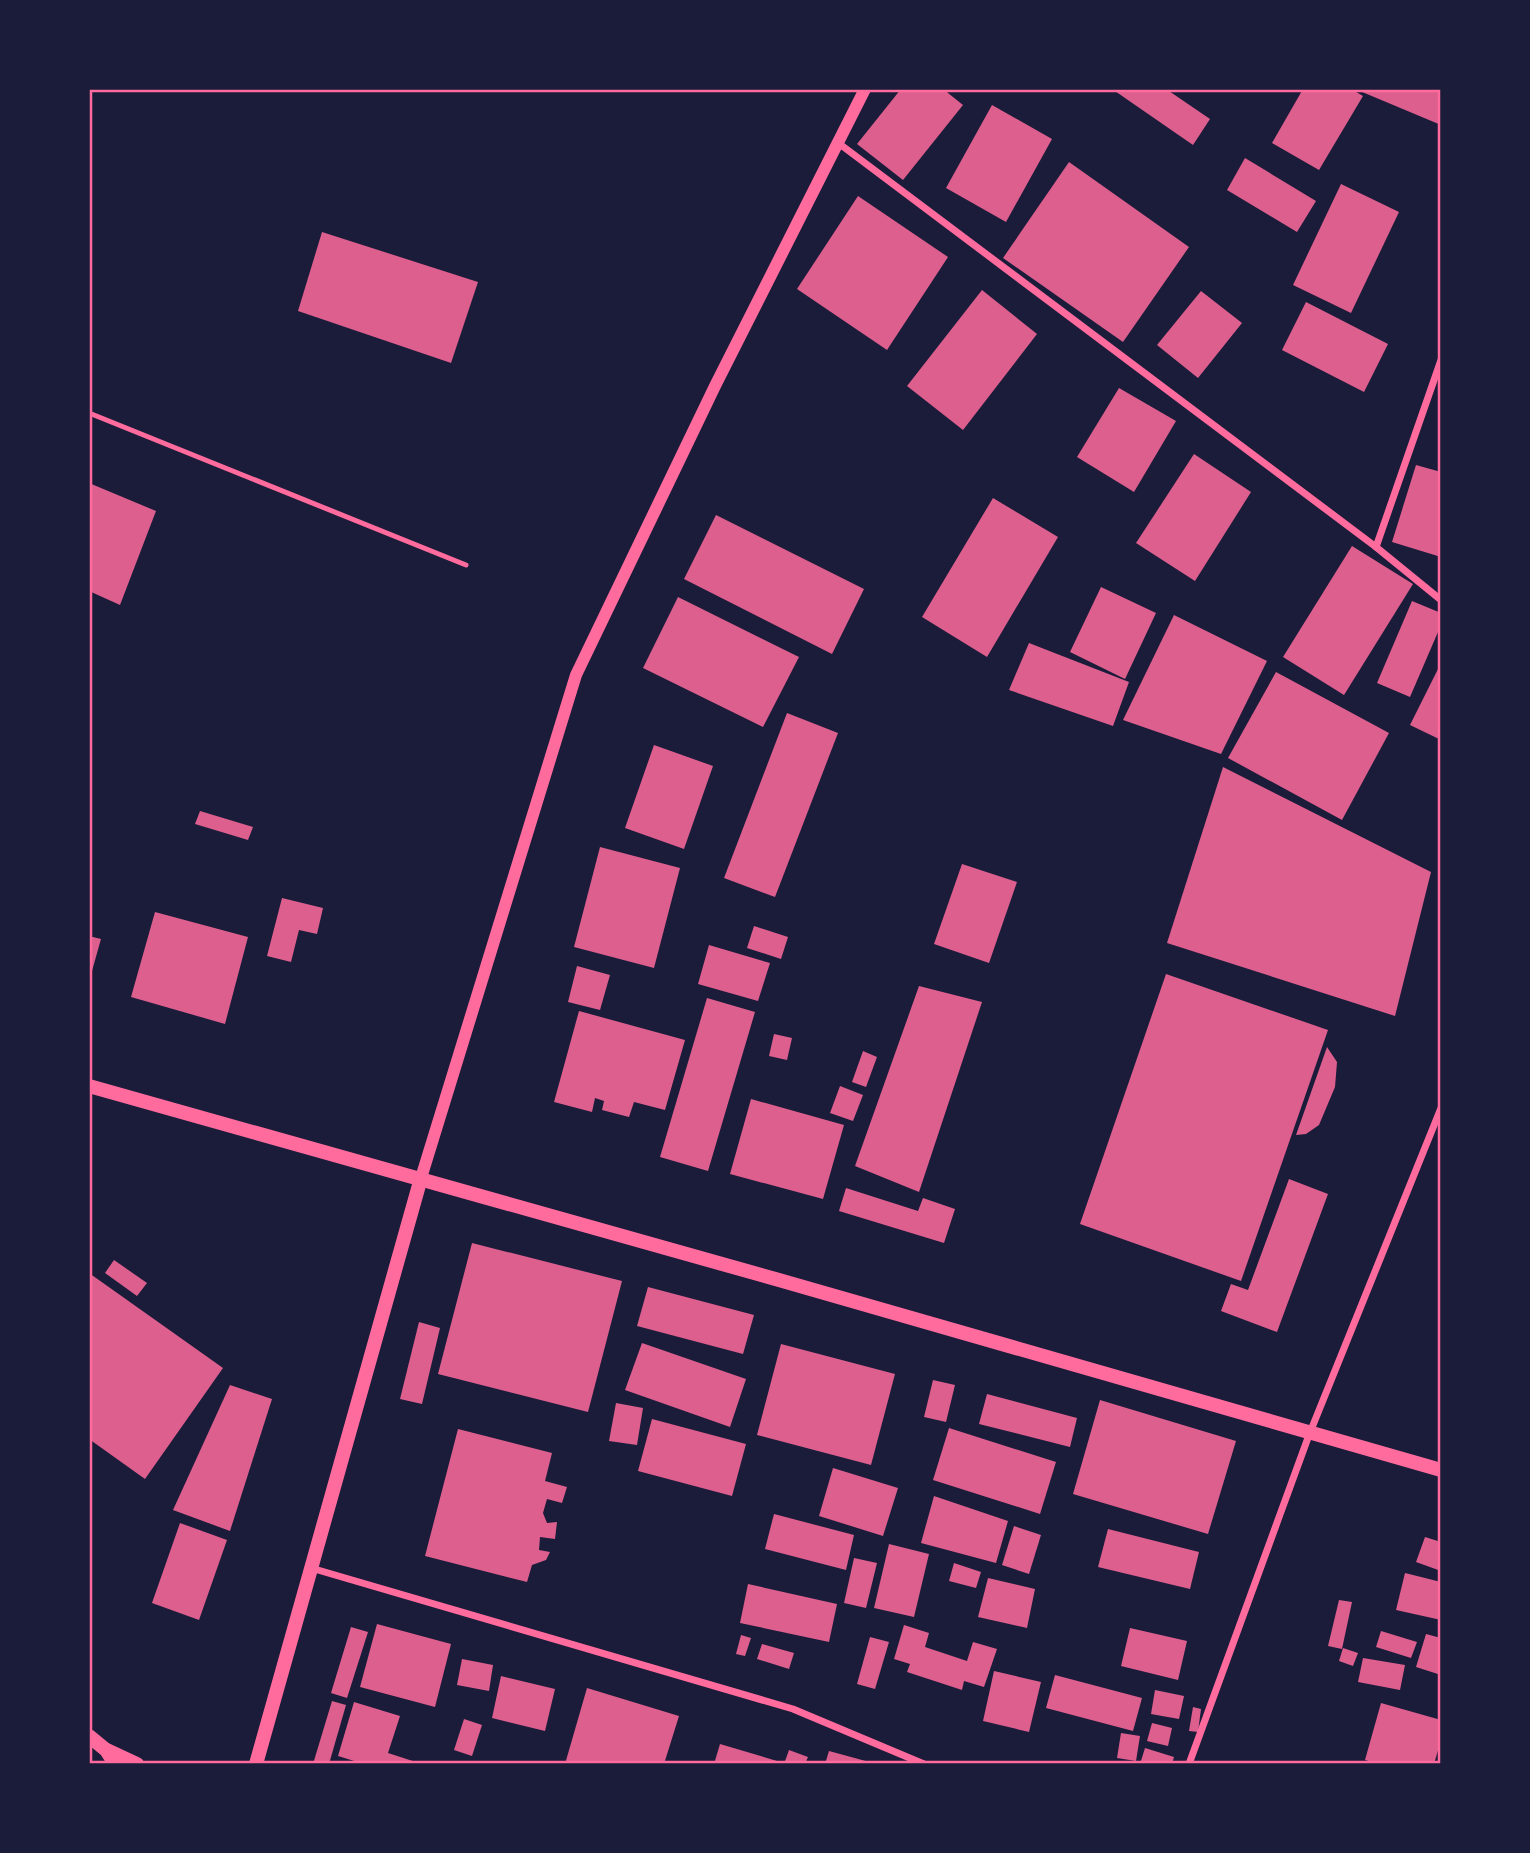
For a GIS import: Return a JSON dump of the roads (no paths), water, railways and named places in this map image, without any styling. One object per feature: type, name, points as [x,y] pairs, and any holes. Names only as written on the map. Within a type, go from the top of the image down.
[{"type":"main road","points":[[89,1086],[421,1178],[1310,1435],[1441,1470]]},
{"type":"main road","points":[[242,1764],[257,1760],[421,1178]]},
{"type":"main road","points":[[89,1737],[106,1750],[137,1764]]},
{"type":"main road","points":[[106,1750],[115,1764]]},
{"type":"street","points":[[421,1178],[576,675],[836,142],[865,89]]},
{"type":"street","points":[[836,142],[1376,547],[1441,600]]},
{"type":"street","points":[[1376,547],[1441,360]]},
{"type":"street","points":[[1189,1764],[1310,1435],[1441,1108]]},
{"type":"street","points":[[311,1568],[793,1709],[924,1764]]},
{"type":"lane","points":[[89,414],[466,565]]}]
